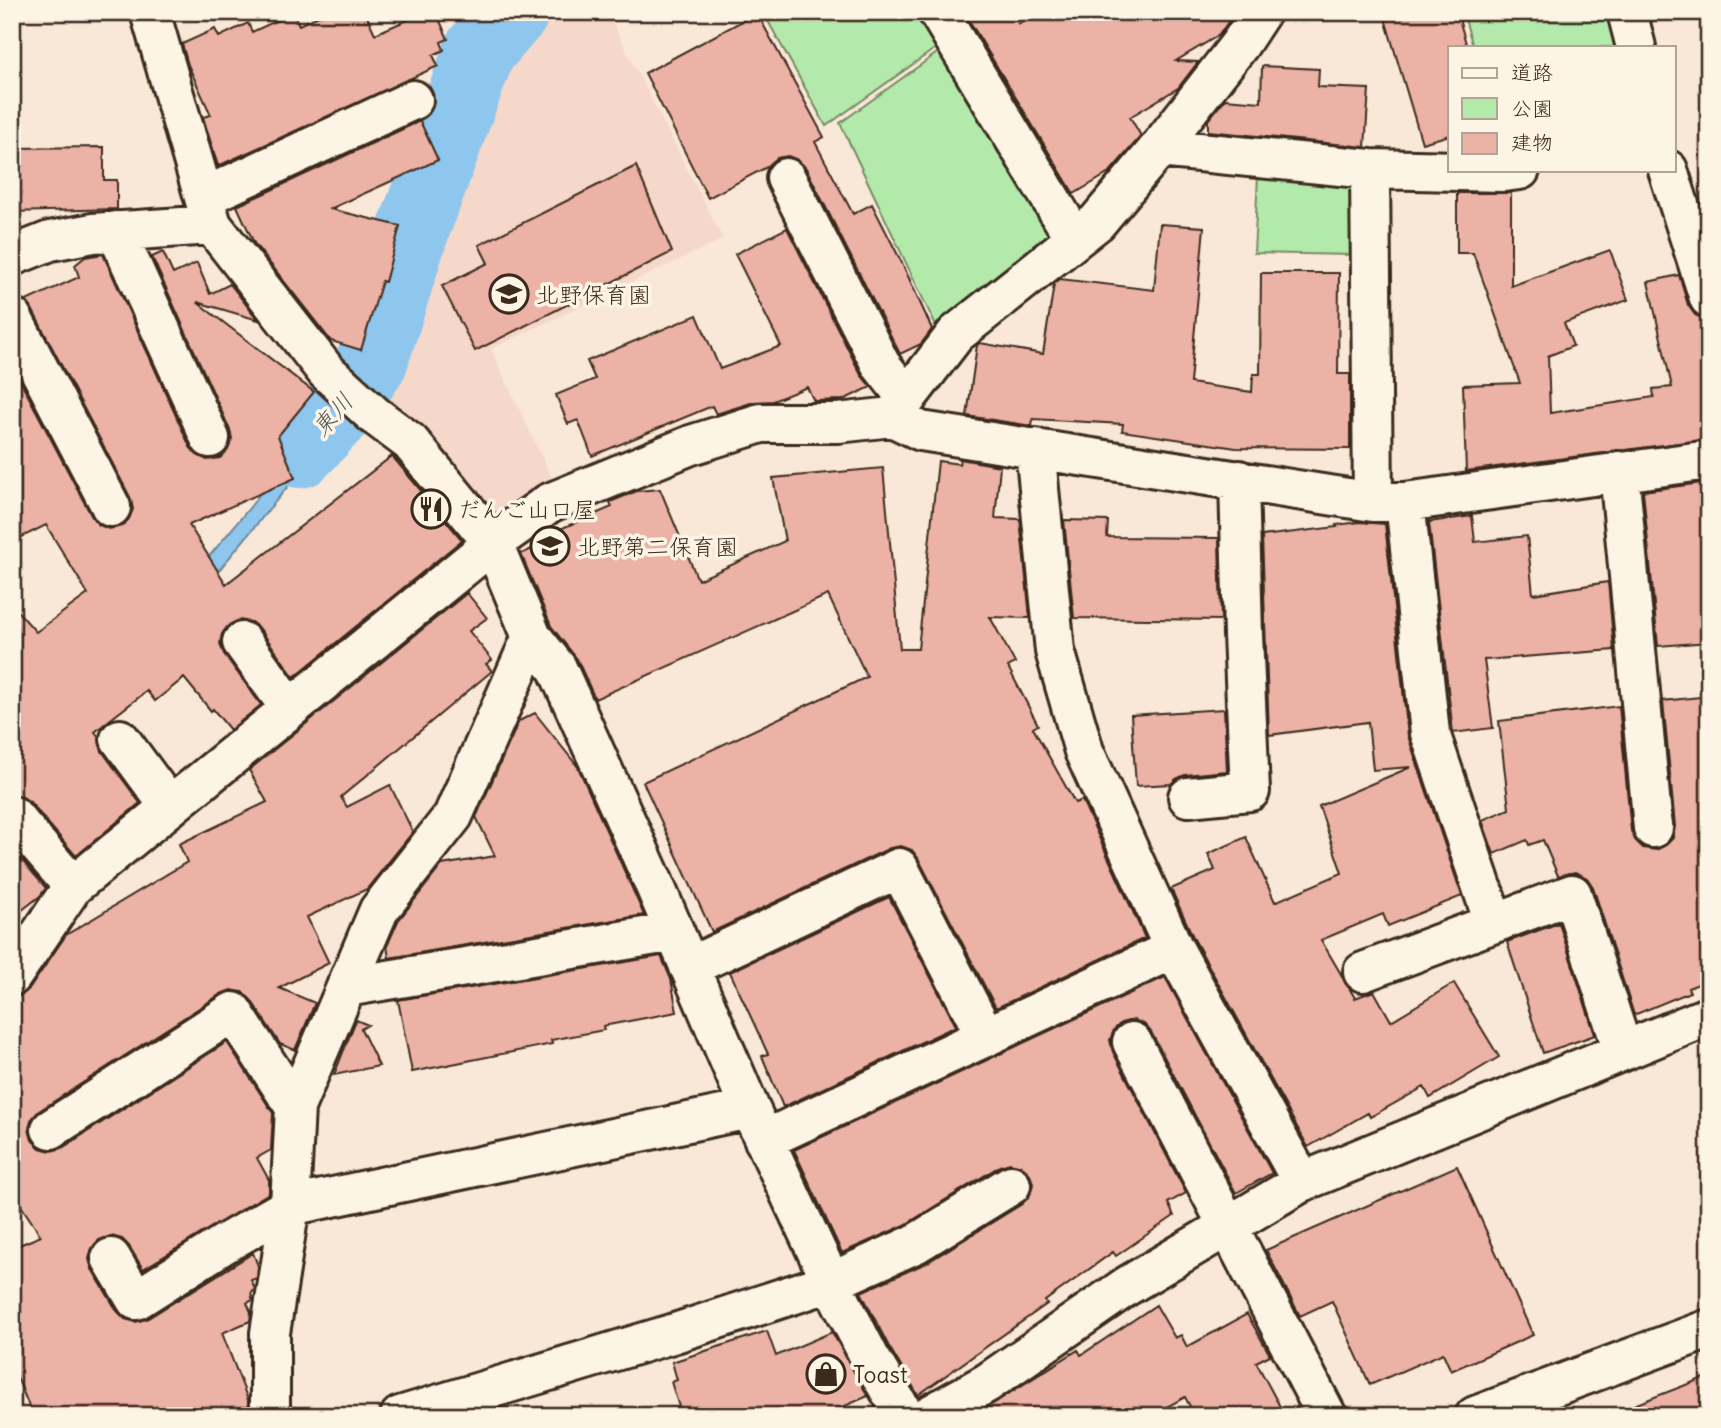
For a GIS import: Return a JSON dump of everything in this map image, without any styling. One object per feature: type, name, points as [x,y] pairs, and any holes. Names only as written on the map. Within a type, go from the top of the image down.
[{"type":"street","points":[[150,12],[208,211],[326,371],[374,415],[410,442],[493,543],[532,637],[557,667],[757,1124],[831,1282],[905,1416]]},
{"type":"street","points":[[938,12],[1075,239]]},
{"type":"street","points":[[12,976],[73,886],[493,543],[550,503],[691,444],[761,424],[838,423],[900,407],[956,334],[1097,222],[1159,148],[1240,44],[1261,12]]},
{"type":"street","points":[[1627,12],[1636,46]]},
{"type":"street","points":[[12,256],[50,241],[116,231],[208,211],[413,100]]},
{"type":"street","points":[[1159,148],[1370,169],[1448,171]]},
{"type":"street","points":[[1370,169],[1389,502],[1430,733],[1494,923]]},
{"type":"street","points":[[1470,172],[1509,172]]},
{"type":"street","points":[[1669,172],[1698,230],[1709,298]]},
{"type":"street","points":[[786,178],[900,407],[921,431],[1389,502],[1709,460]]},
{"type":"street","points":[[116,231],[210,438]]},
{"type":"street","points":[[12,317],[111,507]]},
{"type":"street","points":[[1035,448],[1055,651],[1084,751],[1174,949],[1302,1182]]},
{"type":"street","points":[[1619,471],[1653,828]]},
{"type":"street","points":[[1188,797],[1250,791],[1242,635],[1239,480]]},
{"type":"street","points":[[270,1416],[270,1333],[290,1206],[295,1107],[379,910],[453,816],[532,637]]},
{"type":"street","points":[[242,642],[290,708]]},
{"type":"street","points":[[120,739],[170,807]]},
{"type":"street","points":[[13,816],[73,886]]},
{"type":"street","points":[[689,967],[899,868],[986,1037]]},
{"type":"street","points":[[1363,972],[1572,894],[1623,1051]]},
{"type":"street","points":[[346,987],[674,932]]},
{"type":"street","points":[[111,1258],[136,1300],[290,1206],[757,1124],[986,1037],[1174,949]]},
{"type":"street","points":[[51,1129],[233,1012],[295,1107]]},
{"type":"street","points":[[928,1416],[987,1383],[1127,1286],[1302,1182],[1709,1016]]},
{"type":"street","points":[[1132,1042],[1328,1416]]},
{"type":"street","points":[[400,1416],[675,1333],[831,1282],[915,1244],[1011,1185]]},
{"type":"street","points":[[1475,1416],[1709,1329]]},
{"type":"shaded area","name":"北野保育園","points":[[520,12],[607,12],[723,239],[491,349],[556,487],[494,528],[373,392],[506,37]]},
{"type":"green space","points":[[763,12],[929,12],[947,40],[826,126]]},
{"type":"green space","points":[[1463,12],[1619,12],[1628,46],[1473,46]]},
{"type":"green space","points":[[951,43],[1062,241],[942,339],[840,123]]},
{"type":"green space","points":[[1258,176],[1359,184],[1356,255],[1254,253]]},
{"type":"water","points":[[331,401],[349,416],[211,580],[202,565],[251,506],[298,439]]},
{"type":"building","points":[[327,12],[365,12],[375,34],[426,12],[436,12],[448,39],[441,42],[444,50],[433,55],[438,66],[218,166],[203,117],[211,115],[188,65],[182,44],[215,29],[219,37],[248,23],[252,32],[293,13],[299,25]]},
{"type":"building","points":[[964,12],[1012,12],[1019,24],[1040,12],[1235,12],[1219,35],[1176,61],[1198,62],[1178,88],[1130,117],[1141,136],[1109,173],[1074,194]]},
{"type":"building","points":[[1383,12],[1457,12],[1467,46],[1448,46],[1448,136],[1422,143]]},
{"type":"building","points":[[757,13],[824,137],[815,142],[853,214],[872,204],[932,329],[921,344],[900,354],[806,168],[798,160],[788,156],[777,158],[767,167],[708,198],[645,73]]},
{"type":"building","points":[[1262,66],[1319,69],[1318,87],[1369,89],[1365,147],[1208,131],[1208,120],[1225,99],[1261,102]]},
{"type":"building","points":[[420,121],[438,160],[330,209],[400,226],[385,282],[382,281],[361,350],[331,341],[254,243],[237,206]]},
{"type":"building","points":[[104,147],[104,180],[117,180],[117,209],[12,212],[12,148]]},
{"type":"building","name":"北野保育園","points":[[636,166],[672,252],[475,351],[442,286],[488,263],[479,245]]},
{"type":"building","points":[[1457,193],[1511,193],[1511,286],[1610,250],[1628,300],[1564,323],[1573,346],[1548,356],[1550,413],[1654,397],[1653,389],[1672,387],[1648,282],[1679,275],[1688,305],[1695,315],[1704,319],[1709,338],[1709,439],[1466,471],[1463,385],[1520,383],[1473,253],[1457,253]]},
{"type":"building","points":[[1160,224],[1204,227],[1190,383],[1252,392],[1253,374],[1260,374],[1261,273],[1339,273],[1338,374],[1350,374],[1350,449],[1236,448],[1122,431],[1123,424],[1033,419],[1032,426],[967,416],[977,345],[980,343],[1043,354],[1054,284],[1060,279],[1154,290]]},
{"type":"building","points":[[787,228],[861,375],[871,387],[843,400],[814,401],[807,387],[773,401],[754,402],[716,414],[712,406],[592,456],[578,420],[568,424],[556,395],[595,379],[587,361],[697,315],[720,369],[781,346],[735,254]]},
{"type":"building","points":[[163,252],[173,274],[197,263],[210,294],[230,284],[258,320],[197,302],[314,392],[278,436],[295,478],[189,525],[226,584],[392,456],[462,540],[294,677],[260,629],[251,622],[239,620],[229,625],[222,634],[220,644],[224,654],[261,705],[230,730],[184,678],[155,701],[147,691],[107,722],[95,732],[102,751],[140,803],[76,856],[30,802],[21,796],[12,795],[12,605],[36,632],[88,594],[46,525],[12,542],[12,365],[92,517],[99,525],[109,529],[122,526],[133,509],[130,497],[26,301],[79,277],[75,265],[85,257],[103,254],[190,447],[197,455],[207,460],[220,458],[228,450],[232,439],[230,430],[152,257]]},
{"type":"building","points":[[960,459],[1000,466],[995,518],[1020,519],[1030,618],[990,617],[1015,663],[1008,667],[1038,725],[1033,728],[1075,803],[1082,800],[1145,938],[996,1008],[918,858],[912,850],[901,846],[890,848],[712,932],[643,782],[867,677],[828,595],[595,699],[577,659],[551,626],[521,554],[556,538],[553,532],[612,507],[610,502],[637,491],[660,489],[698,580],[785,541],[773,478],[883,468],[900,649],[918,649],[938,461],[959,464]]},
{"type":"building","points":[[1709,482],[1709,642],[1658,646],[1643,491]]},
{"type":"building","points":[[1472,516],[1475,542],[1527,536],[1533,594],[1608,582],[1614,650],[1484,660],[1493,728],[1453,733],[1429,522]]},
{"type":"building","points":[[1064,520],[1108,521],[1107,537],[1219,538],[1221,620],[1074,618]]},
{"type":"building","points":[[1360,522],[1385,524],[1408,736],[1462,896],[1388,926],[1383,914],[1321,940],[1355,998],[1374,991],[1391,1021],[1454,983],[1499,1057],[1430,1098],[1424,1087],[1370,1117],[1368,1113],[1308,1147],[1194,939],[1171,889],[1215,870],[1208,854],[1246,837],[1275,902],[1342,873],[1319,806],[1411,767],[1373,770],[1368,722],[1269,735],[1262,536]]},
{"type":"building","points":[[467,593],[487,618],[469,631],[492,660],[486,664],[492,671],[341,797],[347,807],[390,785],[413,832],[367,889],[307,917],[329,963],[279,988],[315,1003],[295,1050],[280,1044],[251,1000],[242,992],[231,990],[39,1111],[31,1120],[29,1129],[32,1140],[40,1148],[51,1151],[62,1148],[227,1042],[273,1113],[271,1150],[257,1158],[269,1180],[269,1193],[143,1269],[129,1246],[122,1239],[111,1236],[99,1240],[92,1248],[89,1259],[117,1311],[125,1319],[136,1322],[148,1318],[253,1253],[258,1266],[257,1278],[251,1280],[255,1289],[251,1294],[253,1300],[247,1303],[251,1312],[250,1321],[222,1333],[248,1400],[248,1416],[33,1416],[12,1365],[12,1248],[41,1236],[12,1192],[12,998],[22,995],[30,988],[66,935],[187,862],[179,844],[267,802],[249,770]]},
{"type":"building","points":[[1709,696],[1709,980],[1688,988],[1690,992],[1634,1015],[1593,887],[1587,878],[1575,872],[1558,876],[1543,840],[1529,845],[1527,840],[1494,854],[1482,820],[1509,809],[1499,721],[1619,706],[1631,831],[1643,848],[1656,850],[1673,838],[1675,826],[1663,701]]},
{"type":"building","points":[[1224,709],[1227,771],[1185,775],[1171,784],[1136,786],[1131,715]]},
{"type":"building","points":[[535,713],[578,767],[644,915],[389,958],[387,946],[398,921],[442,865],[495,856],[476,817],[519,721]]},
{"type":"building","points":[[12,849],[46,888],[12,918]]},
{"type":"building","points":[[889,897],[956,1026],[783,1107],[762,1056],[768,1054],[730,972]]},
{"type":"building","points":[[1559,923],[1595,1035],[1543,1053],[1507,942]]},
{"type":"building","points":[[661,956],[671,979],[677,1012],[603,1026],[604,1030],[551,1040],[552,1044],[412,1072],[398,1000]]},
{"type":"building","points":[[1165,977],[1272,1173],[1236,1193],[1151,1032],[1144,1024],[1134,1020],[1121,1023],[1110,1040],[1113,1052],[1186,1193],[1168,1203],[1174,1216],[1116,1256],[1113,1252],[1045,1301],[1047,1304],[918,1395],[861,1292],[926,1263],[1022,1204],[1030,1195],[1033,1184],[1030,1174],[1021,1166],[1010,1163],[1000,1166],[905,1225],[842,1253],[794,1150]]},
{"type":"building","points":[[356,1020],[368,1025],[361,1029],[379,1066],[334,1075]]},
{"type":"building","points":[[1457,1166],[1533,1335],[1451,1371],[1443,1353],[1370,1385],[1332,1301],[1300,1316],[1266,1250]]},
{"type":"building","points":[[1156,1305],[1175,1338],[1181,1335],[1187,1347],[1247,1314],[1270,1355],[1256,1362],[1285,1416],[1195,1416],[1185,1397],[1150,1416],[973,1416],[1078,1350],[1081,1355]]},
{"type":"building","points":[[767,1331],[776,1356],[832,1332],[868,1396],[822,1416],[682,1416],[671,1382],[677,1380],[672,1362]]},
{"type":"building","points":[[1709,1376],[1709,1416],[1614,1416],[1613,1413]]},
{"type":"waterway","name":"東川","points":[[300,452],[344,405],[372,361],[413,231],[480,50],[513,12]]},
{"type":"place","name":"北野保育園","points":[[509,294]]},
{"type":"place","name":"だんご山口屋","points":[[431,509]]},
{"type":"place","name":"北野第二保育園","points":[[550,546]]},
{"type":"place","name":"Toast","points":[[826,1374]]}]
